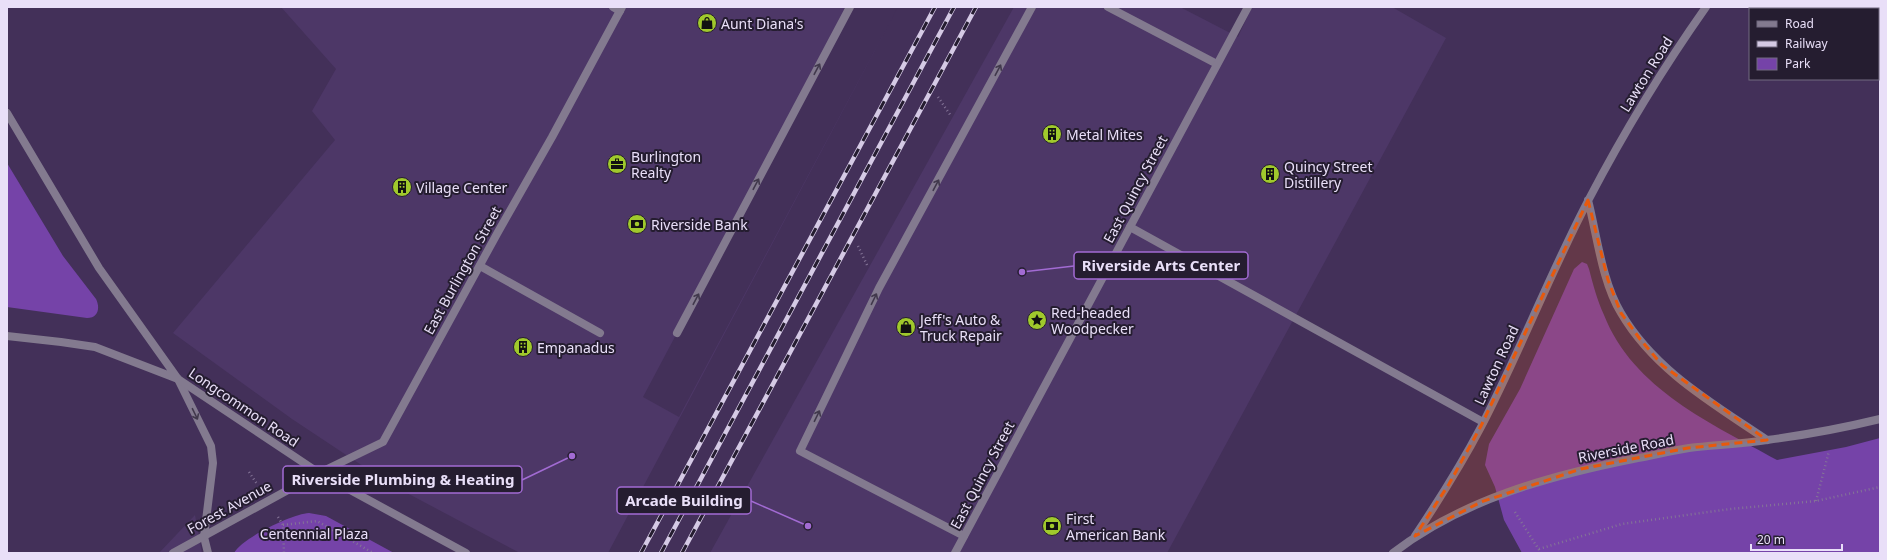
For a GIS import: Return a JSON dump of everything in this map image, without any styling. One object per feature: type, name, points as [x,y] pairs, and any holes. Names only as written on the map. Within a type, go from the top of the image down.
[{"type":"street","points":[[677,333],[850,7]]},
{"type":"street","points":[[964,536],[800,451],[879,288],[1032,7]]},
{"type":"street","points":[[1108,7],[1217,64]]},
{"type":"street","name":"East Quincy Street","points":[[955,553],[1248,7]]},
{"type":"street","name":"Lawton Road","points":[[1415,536],[1450,484],[1483,422],[1588,200],[1634,118],[1681,42],[1706,7]]},
{"type":"street","name":"East Burlington Street","points":[[319,473],[383,442],[552,136],[618,8]]},
{"type":"street","name":"Longcommon Road","points":[[7,113],[99,268],[178,379],[319,473],[466,553]]},
{"type":"street","points":[[1588,200],[1608,280],[1621,313],[1640,339],[1662,365],[1673,374],[1767,440]]},
{"type":"street","points":[[1130,227],[1483,422]]},
{"type":"street","points":[[480,266],[600,333]]},
{"type":"street","points":[[7,336],[61,342],[95,348],[178,379],[212,452],[213,463],[204,536],[208,553]]},
{"type":"street","name":"Riverside Road","points":[[1393,553],[1415,536],[1481,502],[1521,487],[1581,469],[1688,448],[1767,440],[1835,429],[1880,419]]},
{"type":"street","name":"Forest Avenue","points":[[173,553],[319,473]]},
{"type":"path","points":[[1816,501],[1835,429]]},
{"type":"path","points":[[1539,549],[1622,524],[1730,509],[1816,501],[1880,487]]},
{"type":"path","points":[[1504,494],[1541,553]]},
{"type":"path","points":[[284,553],[284,525],[317,521],[373,553]]},
{"type":"path","points":[[363,553],[366,550]]},
{"type":"highlighted area","points":[[1588,200],[1608,280],[1621,313],[1640,339],[1662,365],[1767,440],[1688,448],[1581,469],[1481,502],[1415,536],[1449,484],[1481,426]]},
{"type":"shaded area","points":[[281,7],[850,7],[643,397],[679,417],[898,7],[608,553],[520,553],[390,484],[292,419],[173,333],[335,140],[312,111],[336,69]]},
{"type":"shaded area","points":[[1014,7],[1180,7],[1238,37],[1252,7],[1392,7],[1446,38],[1167,553],[710,553]]},
{"type":"shaded area","points":[[195,515],[202,553],[159,553]]},
{"type":"green space","points":[[7,163],[63,256],[96,299],[98,312],[91,318],[7,307]]},
{"type":"green space","points":[[1582,262],[1587,264],[1599,304],[1617,341],[1634,364],[1654,384],[1701,418],[1777,460],[1846,447],[1880,438],[1880,553],[1522,553],[1504,520],[1495,487],[1485,465],[1489,444],[1520,389],[1574,269]]},
{"type":"green space","name":"Centennial Plaza","points":[[309,513],[326,516],[394,553],[234,553],[247,541],[268,528],[301,514]]},
{"type":"railway","points":[[641,553],[935,7]]},
{"type":"railway","points":[[661,553],[954,7]]},
{"type":"railway","points":[[682,553],[976,7]]},
{"type":"place","name":"Aunt Diana's","points":[[707,23]]},
{"type":"place","name":"Metal Mites","points":[[1052,134]]},
{"type":"place","name":"Burlington Realty","points":[[617,164]]},
{"type":"place","name":"Quincy Street Distillery","points":[[1270,174]]},
{"type":"place","name":"Village Center","points":[[402,187]]},
{"type":"place","name":"Riverside Bank","points":[[637,224]]},
{"type":"place","name":"Riverside Arts Center","points":[[1022,272]]},
{"type":"place","name":"Red-headed Woodpecker","points":[[1037,320]]},
{"type":"place","name":"Jeff's Auto & Truck Repair","points":[[906,327]]},
{"type":"place","name":"Empanadus","points":[[523,347]]},
{"type":"place","name":"Riverside Plumbing & Heating","points":[[572,456]]},
{"type":"place","name":"Arcade Building","points":[[808,526]]},
{"type":"place","name":"First American Bank","points":[[1052,526]]}]
